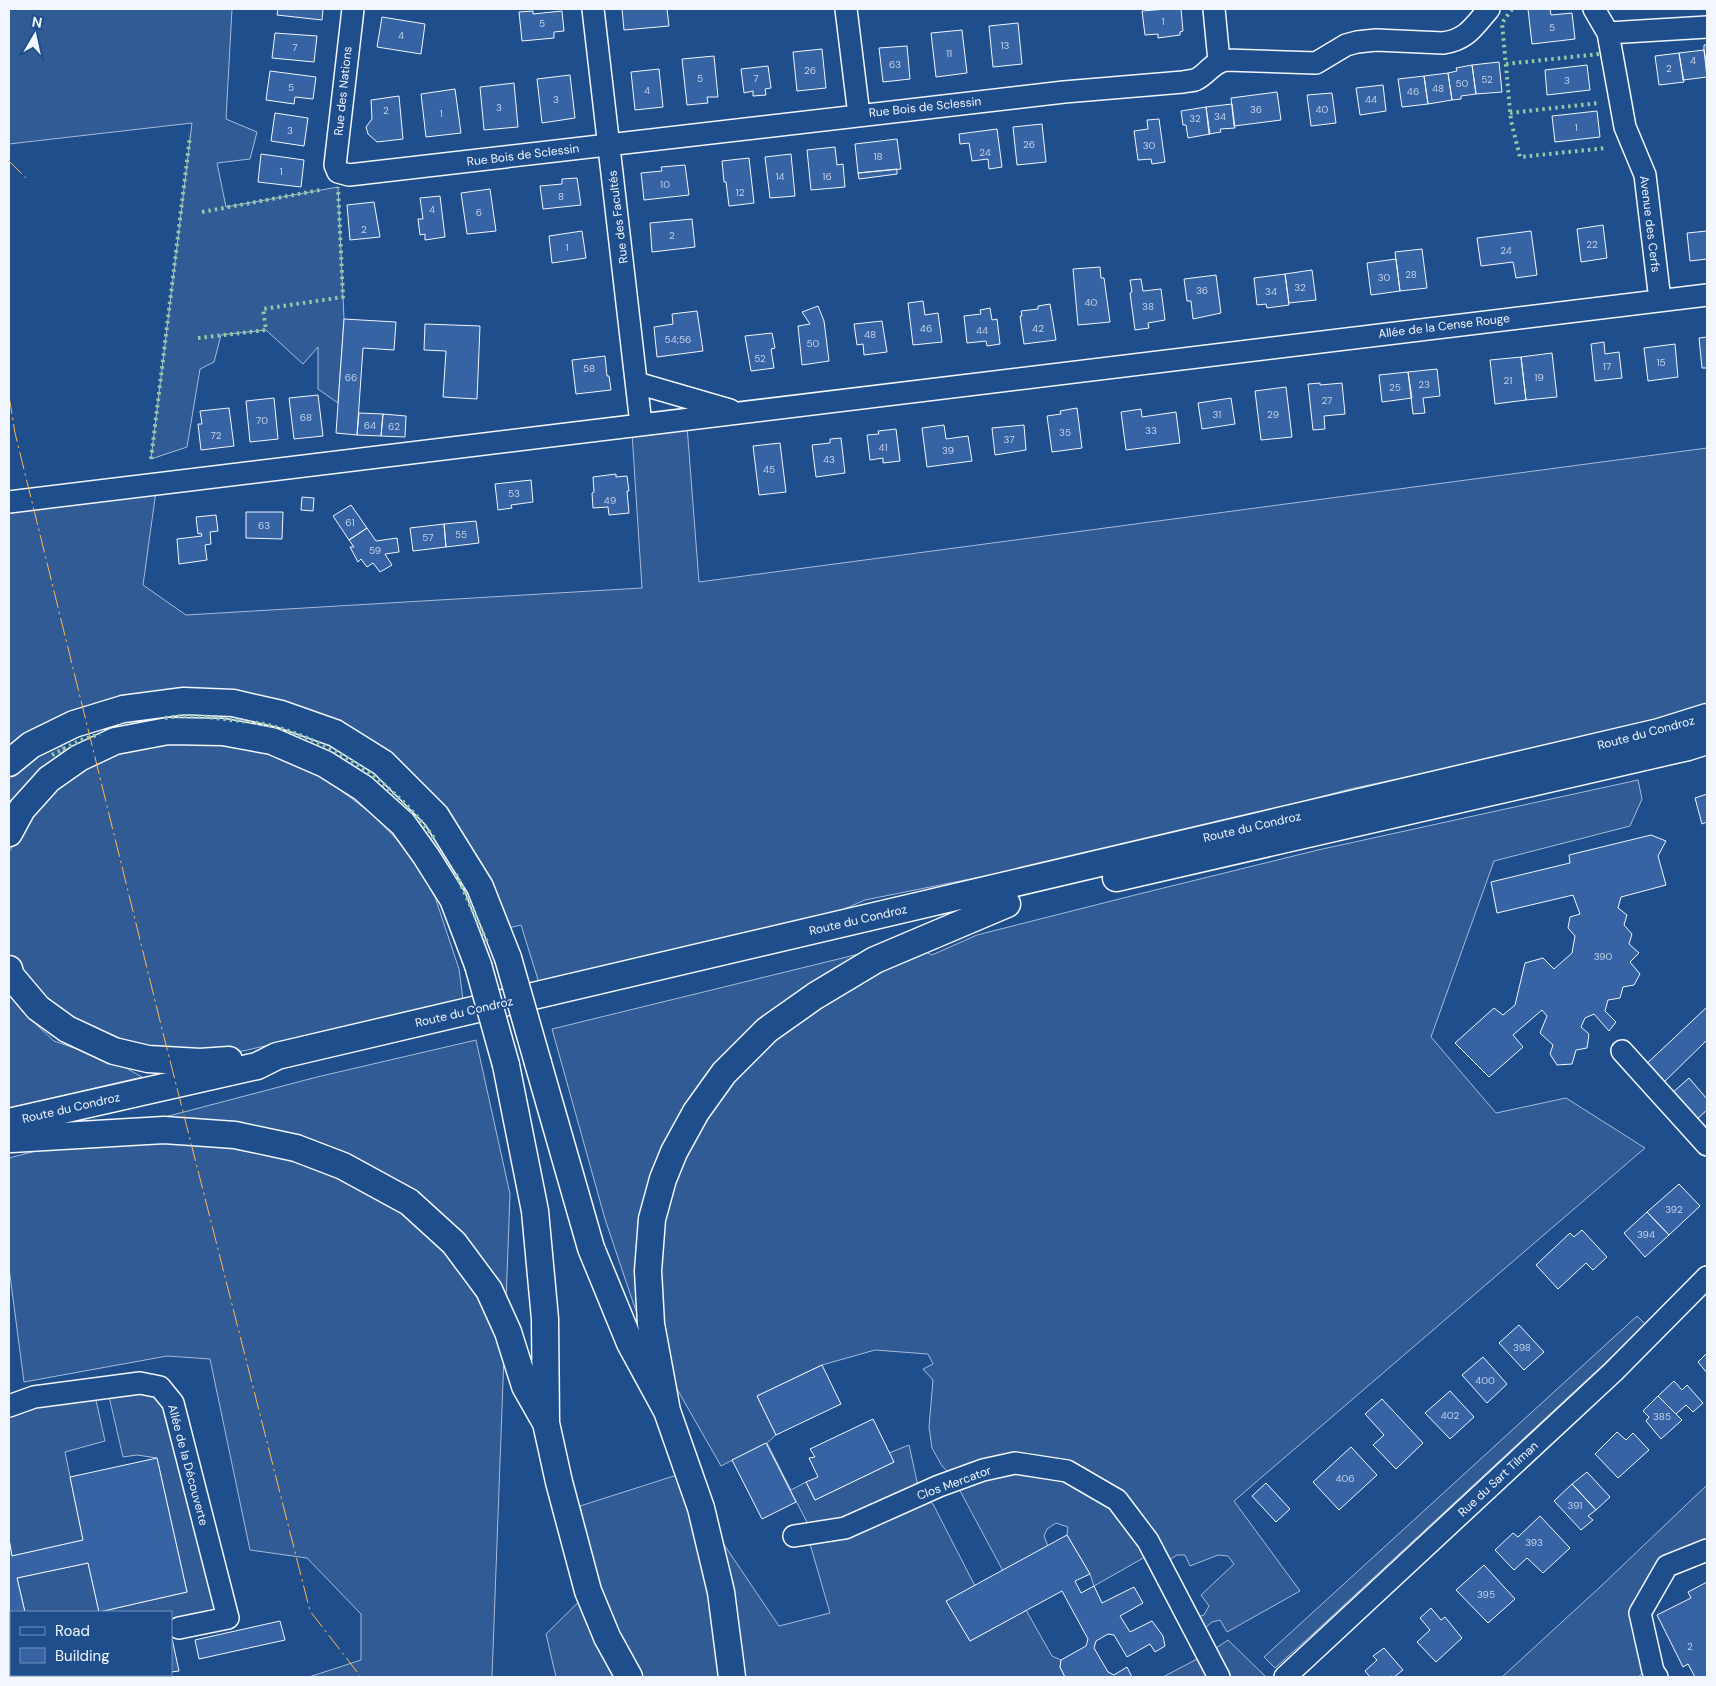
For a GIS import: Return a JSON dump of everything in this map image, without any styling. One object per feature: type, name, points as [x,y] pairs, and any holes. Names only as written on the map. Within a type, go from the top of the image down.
[{"type":"main road","points":[[9,762],[31,746],[74,724],[123,709],[184,701],[232,703],[280,714],[335,733],[383,763],[436,816],[480,887],[508,958],[591,1248],[630,1343],[667,1411]]},
{"type":"main road","name":"Route du Condroz","points":[[10,1133],[257,1066],[277,1056],[1660,732],[1707,717]]},
{"type":"main road","points":[[9,834],[22,809],[49,780],[80,758],[116,741],[168,731],[223,732],[272,741],[325,764],[363,788],[403,824],[453,899],[478,965],[506,1065],[535,1211],[545,1319],[546,1423],[559,1482],[588,1591],[608,1637],[629,1677]]},
{"type":"main road","name":"Route du Condroz","points":[[10,1133],[88,1117],[970,908],[1008,904],[1688,747],[1707,741]]},
{"type":"main road","points":[[732,1677],[722,1592],[701,1508],[667,1411],[651,1324],[648,1271],[652,1219],[666,1170],[696,1112],[724,1073],[767,1030],[815,996],[875,960],[1008,904]]},
{"type":"main road","points":[[9,969],[11,976],[38,1008],[67,1030],[114,1051],[148,1059],[200,1062],[277,1056]]},
{"type":"main road","points":[[10,1133],[164,1130],[235,1135],[296,1148],[343,1166],[409,1202],[454,1243],[488,1290],[508,1332],[525,1386],[546,1423]]},
{"type":"street","name":"Rue des Nations","points":[[338,172],[335,169],[335,156],[353,9]]},
{"type":"street","name":"Rue des Facultés","points":[[593,9],[641,424]]},
{"type":"street","points":[[846,9],[859,115]]},
{"type":"street","points":[[1214,9],[1219,61],[1316,63],[1346,45],[1367,40],[1453,42],[1468,34],[1489,9]]},
{"type":"street","name":"Avenue des Cerfs","points":[[1594,9],[1608,33],[1625,127],[1645,175],[1660,300]]},
{"type":"street","points":[[1608,33],[1707,27]]},
{"type":"street","name":"Rue Bois de Sclessin","points":[[338,172],[350,175],[362,174],[859,115],[1064,92],[1182,82],[1195,80],[1219,61]]},
{"type":"street","name":"Allée de la Cense Rouge","points":[[9,502],[1707,295]]},
{"type":"street","points":[[637,383],[737,412]]},
{"type":"street","points":[[1622,1051],[1707,1145]]},
{"type":"street","name":"Rue du Sart Tilman","points":[[1285,1677],[1613,1372],[1707,1277]]},
{"type":"street","name":"Allée de la Découverte","points":[[9,1406],[34,1397],[140,1383],[160,1387],[173,1403],[228,1618],[179,1628]]},
{"type":"street","name":"Clos Mercator","points":[[794,1536],[845,1528],[939,1486],[982,1470],[1015,1463],[1067,1471],[1117,1500],[1148,1541],[1218,1677]]},
{"type":"street","points":[[1657,1677],[1653,1671],[1640,1613],[1667,1566],[1707,1550]]},
{"type":"shaded area","points":[[9,9],[232,9],[226,119],[257,132],[250,159],[217,163],[226,207],[338,187],[344,319],[338,403],[318,389],[318,347],[303,364],[266,330],[221,335],[214,362],[200,369],[187,447],[151,459],[192,123],[9,144]]},
{"type":"shaded area","points":[[687,426],[699,582],[1707,448],[1707,709],[1613,733],[1350,789],[1180,834],[1001,877],[990,875],[865,900],[821,919],[539,983],[521,925],[508,928],[354,732],[277,699],[205,690],[123,695],[27,733],[9,747],[9,510],[156,491],[143,585],[186,615],[642,588],[632,433]]},
{"type":"shaded area","points":[[59,739],[65,754],[9,808],[9,772]]},
{"type":"shaded area","points":[[167,743],[218,745],[267,753],[324,778],[371,813],[410,853],[435,897],[459,969],[463,1000],[243,1051],[195,1056],[134,1050],[61,1019],[13,965],[9,955],[9,852],[37,806],[73,776],[114,755]]},
{"type":"shaded area","points":[[1638,780],[1642,799],[1630,826],[1494,861],[1431,1037],[1496,1113],[1566,1098],[1645,1148],[1234,1501],[1300,1591],[1227,1632],[1220,1620],[1212,1622],[1203,1630],[1198,1617],[1204,1615],[1209,1606],[1201,1595],[1234,1564],[1228,1556],[1218,1555],[1190,1566],[1185,1555],[1177,1555],[1168,1561],[1072,1466],[949,1473],[942,1466],[932,1448],[929,1427],[933,1380],[923,1369],[933,1364],[928,1354],[875,1350],[822,1365],[757,1396],[776,1435],[767,1443],[791,1490],[806,1482],[815,1500],[894,1462],[889,1453],[909,1445],[918,1486],[844,1520],[810,1528],[766,1443],[721,1466],[641,1326],[605,1219],[552,1029],[908,942],[932,955],[977,935],[1135,895],[1318,850]]},
{"type":"shaded area","points":[[9,994],[24,1013],[54,1041],[119,1064],[142,1077],[9,1108]]},
{"type":"shaded area","points":[[476,1040],[510,1194],[492,1677],[309,1677],[361,1660],[361,1614],[307,1558],[250,1550],[210,1359],[167,1356],[24,1382],[9,1268],[9,1158],[317,1077]]},
{"type":"shaded area","points":[[1637,1316],[1646,1325],[1316,1631],[1275,1668],[1264,1657]]},
{"type":"shaded area","points":[[144,1388],[163,1397],[218,1610],[172,1621],[172,1611],[103,1611],[187,1592],[157,1458],[137,1455],[123,1457],[108,1392]]},
{"type":"shaded area","points":[[94,1391],[105,1441],[65,1452],[83,1540],[12,1556],[9,1539],[9,1416]]},
{"type":"shaded area","points":[[1015,1472],[1048,1474],[1106,1499],[1126,1523],[1145,1557],[1094,1586],[1090,1574],[1067,1535],[1068,1527],[1056,1523],[1047,1529],[1044,1536],[1048,1546],[1003,1571],[959,1489],[981,1478]]},
{"type":"shaded area","points":[[677,1475],[779,1626],[830,1613],[810,1544],[925,1499],[933,1504],[975,1586],[947,1601],[970,1641],[1026,1610],[1052,1656],[1061,1660],[1060,1667],[1065,1677],[556,1677],[546,1634],[598,1583],[580,1506]]},
{"type":"shaded area","points":[[1707,1485],[1707,1540],[1631,1612],[1646,1670],[1638,1677],[1502,1677],[1599,1588]]},
{"type":"shaded area","points":[[88,1563],[99,1611],[25,1611],[17,1578]]},
{"type":"shaded area","points":[[1228,1640],[1266,1677],[1231,1677],[1213,1650]]},
{"type":"shaded area","points":[[1197,1659],[1207,1677],[1163,1677]]},
{"type":"building","points":[[278,9],[323,9],[322,20],[277,15]]},
{"type":"building","points":[[622,9],[667,9],[669,26],[624,30]]},
{"type":"building","points":[[1181,9],[1183,31],[1180,32],[1180,35],[1158,38],[1158,34],[1145,35],[1142,11]]},
{"type":"building","points":[[1528,9],[1550,9],[1551,15],[1572,13],[1575,39],[1532,44]]},
{"type":"building","points":[[533,11],[533,14],[562,11],[564,31],[554,32],[554,38],[522,41],[519,12]]},
{"type":"building","points":[[382,17],[425,24],[421,54],[377,47]]},
{"type":"building","points":[[1018,23],[1022,64],[993,67],[989,26]]},
{"type":"building","points":[[962,30],[967,73],[936,77],[931,33]]},
{"type":"building","points":[[275,33],[317,36],[314,62],[272,58]]},
{"type":"building","points":[[1704,45],[1707,45],[1707,66],[1704,50]]},
{"type":"building","points":[[907,46],[910,79],[883,82],[879,48]]},
{"type":"building","points":[[822,49],[826,88],[797,91],[793,52]]},
{"type":"building","points":[[1704,50],[1707,77],[1683,80],[1679,53]]},
{"type":"building","points":[[1679,53],[1684,82],[1659,85],[1655,56]]},
{"type":"building","points":[[714,56],[718,97],[707,97],[708,103],[687,105],[682,59]]},
{"type":"building","points":[[1499,62],[1502,92],[1476,94],[1472,65]]},
{"type":"building","points":[[1472,65],[1476,94],[1461,96],[1461,99],[1452,100],[1448,73],[1457,71],[1456,68]]},
{"type":"building","points":[[1587,65],[1590,90],[1547,95],[1545,70]]},
{"type":"building","points":[[768,66],[771,88],[765,89],[766,95],[753,96],[753,91],[744,93],[741,69]]},
{"type":"building","points":[[659,69],[663,107],[635,110],[631,72]]},
{"type":"building","points":[[270,71],[316,77],[313,99],[295,97],[294,104],[266,100]]},
{"type":"building","points":[[1448,73],[1452,100],[1428,104],[1424,76]]},
{"type":"building","points":[[570,75],[575,118],[542,123],[537,79]]},
{"type":"building","points":[[1424,76],[1428,104],[1402,107],[1398,79]]},
{"type":"building","points":[[514,83],[518,127],[484,130],[480,87]]},
{"type":"building","points":[[1383,85],[1386,111],[1360,115],[1356,88]]},
{"type":"building","points":[[455,89],[461,133],[426,137],[421,94]]},
{"type":"building","points":[[1277,92],[1281,120],[1234,126],[1231,98]]},
{"type":"building","points":[[1332,93],[1336,123],[1311,126],[1307,95]]},
{"type":"building","points":[[399,96],[403,139],[377,142],[368,134],[366,127],[372,119],[371,100]]},
{"type":"building","points":[[1232,104],[1235,128],[1220,129],[1221,132],[1209,134],[1206,107]]},
{"type":"building","points":[[1206,107],[1210,134],[1188,138],[1186,125],[1183,125],[1181,111]]},
{"type":"building","points":[[1597,111],[1600,137],[1555,142],[1552,116]]},
{"type":"building","points":[[275,113],[308,118],[304,146],[271,141]]},
{"type":"building","points":[[1159,119],[1165,162],[1152,164],[1151,159],[1138,160],[1134,131],[1148,129],[1147,120]]},
{"type":"building","points":[[1042,124],[1046,162],[1017,165],[1013,127]]},
{"type":"building","points":[[997,129],[1002,167],[989,169],[988,159],[972,161],[969,143],[960,144],[959,134]]},
{"type":"building","points":[[897,139],[901,169],[858,173],[855,144]]},
{"type":"building","points":[[835,147],[837,165],[843,164],[845,187],[811,190],[807,150]]},
{"type":"building","points":[[261,154],[304,160],[301,187],[258,182]]},
{"type":"building","points":[[791,154],[795,196],[770,198],[765,157]]},
{"type":"building","points":[[749,158],[754,203],[729,206],[722,161]]},
{"type":"building","points":[[685,165],[689,195],[644,200],[641,173],[662,171],[661,167]]},
{"type":"building","points":[[897,169],[897,174],[859,179],[858,173]]},
{"type":"building","points":[[577,178],[581,205],[543,209],[540,186],[562,184],[562,179]]},
{"type":"building","points":[[490,189],[496,231],[467,234],[461,193]]},
{"type":"building","points":[[440,196],[445,237],[425,240],[425,234],[420,235],[418,219],[423,219],[420,198]]},
{"type":"building","points":[[374,202],[380,237],[350,240],[347,205]]},
{"type":"building","points":[[692,219],[695,247],[652,252],[650,223]]},
{"type":"building","points":[[1603,225],[1607,258],[1581,262],[1577,229]]},
{"type":"building","points":[[582,231],[586,258],[552,263],[549,236]]},
{"type":"building","points":[[1531,231],[1537,275],[1516,278],[1513,262],[1481,266],[1477,238]]},
{"type":"building","points":[[1707,231],[1707,259],[1690,261],[1687,233]]},
{"type":"building","points":[[1422,249],[1427,288],[1400,291],[1395,252]]},
{"type":"building","points":[[1396,259],[1400,291],[1371,295],[1367,263]]},
{"type":"building","points":[[1100,267],[1101,278],[1104,278],[1110,322],[1078,325],[1073,269]]},
{"type":"building","points":[[1312,270],[1316,300],[1289,303],[1285,274]]},
{"type":"building","points":[[1285,274],[1289,305],[1267,308],[1266,304],[1257,305],[1254,278]]},
{"type":"building","points":[[1216,275],[1221,313],[1193,319],[1191,301],[1187,301],[1184,279]]},
{"type":"building","points":[[1141,279],[1143,291],[1161,289],[1165,320],[1148,323],[1149,328],[1135,330],[1130,280]]},
{"type":"building","points":[[923,301],[925,315],[938,313],[942,342],[913,345],[908,303]]},
{"type":"building","points":[[1050,304],[1056,340],[1024,344],[1021,311],[1038,309],[1038,306]]},
{"type":"building","points":[[818,306],[824,321],[829,361],[802,365],[798,326],[810,324],[802,312]]},
{"type":"building","points":[[990,308],[992,320],[997,319],[1000,344],[987,346],[986,341],[967,343],[964,316],[981,314],[980,310]]},
{"type":"building","points":[[697,311],[703,351],[657,357],[654,327],[673,324],[672,314]]},
{"type":"building","points":[[344,319],[396,322],[394,350],[363,348],[357,435],[336,433]]},
{"type":"building","points":[[882,321],[887,352],[864,355],[863,344],[857,345],[854,324]]},
{"type":"building","points":[[425,324],[480,326],[477,399],[443,397],[446,351],[424,350]]},
{"type":"building","points":[[772,333],[775,348],[771,349],[774,368],[751,371],[745,336]]},
{"type":"building","points":[[1707,337],[1707,368],[1702,368],[1699,338]]},
{"type":"building","points":[[1604,342],[1605,354],[1619,352],[1622,378],[1595,381],[1591,344]]},
{"type":"building","points":[[1675,344],[1678,377],[1648,381],[1644,348]]},
{"type":"building","points":[[1552,353],[1557,397],[1526,400],[1521,357]]},
{"type":"building","points":[[605,356],[607,376],[609,376],[611,390],[576,394],[572,360]]},
{"type":"building","points":[[1521,357],[1526,400],[1495,404],[1490,360]]},
{"type":"building","points":[[1437,369],[1440,396],[1423,398],[1425,413],[1413,414],[1408,372]]},
{"type":"building","points":[[1408,372],[1412,398],[1382,402],[1379,375]]},
{"type":"building","points":[[1320,383],[1320,385],[1342,383],[1345,414],[1324,416],[1325,429],[1313,430],[1308,384]]},
{"type":"building","points":[[1286,387],[1292,437],[1261,440],[1255,391]]},
{"type":"building","points":[[318,395],[323,436],[294,439],[289,398]]},
{"type":"building","points":[[274,398],[278,439],[250,442],[246,401]]},
{"type":"building","points":[[1231,398],[1235,424],[1202,429],[1198,403]]},
{"type":"building","points":[[229,408],[234,446],[201,450],[198,424],[202,424],[200,411]]},
{"type":"building","points":[[1077,408],[1082,448],[1052,452],[1047,416],[1061,414],[1060,411]]},
{"type":"building","points":[[1141,409],[1142,417],[1176,412],[1180,443],[1126,450],[1121,412]]},
{"type":"building","points":[[359,413],[383,414],[381,436],[357,435]]},
{"type":"building","points":[[383,414],[406,416],[405,437],[381,436]]},
{"type":"building","points":[[944,425],[946,439],[968,436],[972,461],[927,467],[922,428]]},
{"type":"building","points":[[1024,425],[1026,450],[995,455],[992,428]]},
{"type":"building","points":[[896,429],[900,461],[883,463],[883,458],[870,460],[867,435],[879,434],[878,431]]},
{"type":"building","points":[[841,438],[845,473],[816,477],[812,445],[830,443],[830,439]]},
{"type":"building","points":[[780,443],[786,492],[759,495],[753,446]]},
{"type":"building","points":[[616,474],[616,477],[627,476],[629,513],[609,515],[608,507],[593,508],[593,477]]},
{"type":"building","points":[[531,480],[533,502],[511,505],[512,508],[498,510],[495,484]]},
{"type":"building","points":[[302,497],[314,498],[313,511],[301,510]]},
{"type":"building","points":[[351,505],[367,528],[349,540],[333,516]]},
{"type":"building","points":[[246,512],[283,512],[282,539],[246,538]]},
{"type":"building","points":[[216,515],[218,531],[210,532],[211,544],[205,545],[207,560],[179,564],[177,539],[202,536],[201,533],[198,534],[196,517]]},
{"type":"building","points":[[476,521],[479,543],[446,547],[444,524]]},
{"type":"building","points":[[444,524],[446,547],[413,551],[410,528]]},
{"type":"building","points":[[367,528],[376,541],[397,538],[399,552],[385,554],[392,565],[380,572],[373,563],[367,567],[361,559],[358,562],[350,547],[354,547],[349,540]]},
{"type":"building","points":[[1707,794],[1707,822],[1702,824],[1695,798]]},
{"type":"building","points":[[1651,835],[1666,841],[1658,856],[1666,885],[1621,897],[1618,908],[1627,915],[1624,925],[1632,934],[1629,944],[1639,953],[1630,962],[1640,974],[1634,985],[1623,987],[1620,998],[1608,1000],[1605,1011],[1616,1022],[1609,1031],[1594,1014],[1585,1018],[1581,1027],[1589,1034],[1587,1048],[1576,1050],[1572,1064],[1557,1065],[1550,1054],[1553,1045],[1540,1033],[1547,1016],[1542,1010],[1513,1035],[1523,1047],[1489,1077],[1455,1043],[1494,1008],[1503,1015],[1515,1005],[1525,963],[1543,958],[1554,969],[1572,953],[1575,936],[1568,928],[1570,917],[1580,914],[1573,895],[1497,913],[1491,882],[1570,863],[1569,855]]},
{"type":"building","points":[[1707,1007],[1707,1040],[1658,1088],[1641,1069]]},
{"type":"building","points":[[1689,1078],[1707,1099],[1707,1110],[1696,1120],[1671,1094]]},
{"type":"building","points":[[1679,1184],[1700,1206],[1669,1235],[1647,1212]]},
{"type":"building","points":[[1647,1212],[1669,1235],[1645,1257],[1624,1233]]},
{"type":"building","points":[[1582,1230],[1607,1257],[1593,1270],[1586,1263],[1558,1289],[1536,1265],[1570,1233],[1574,1237]]},
{"type":"building","points":[[1519,1325],[1544,1352],[1524,1370],[1499,1343]]},
{"type":"building","points":[[1707,1353],[1707,1373],[1698,1362]]},
{"type":"building","points":[[1483,1357],[1507,1384],[1487,1403],[1462,1375]]},
{"type":"building","points":[[822,1365],[841,1404],[776,1435],[757,1396]]},
{"type":"building","points":[[1674,1381],[1682,1390],[1687,1385],[1703,1403],[1693,1412],[1686,1405],[1676,1414],[1658,1396]]},
{"type":"building","points":[[1450,1391],[1474,1417],[1450,1439],[1425,1413]]},
{"type":"building","points":[[1658,1396],[1682,1420],[1661,1439],[1646,1421],[1649,1417],[1643,1411]]},
{"type":"building","points":[[1382,1399],[1423,1443],[1396,1469],[1373,1445],[1384,1435],[1365,1414]]},
{"type":"building","points":[[873,1419],[894,1462],[815,1500],[806,1482],[818,1477],[809,1458],[815,1457],[810,1449]]},
{"type":"building","points":[[1617,1432],[1626,1440],[1633,1433],[1649,1450],[1618,1478],[1595,1454]]},
{"type":"building","points":[[766,1443],[796,1502],[762,1519],[732,1460]]},
{"type":"building","points":[[1351,1447],[1377,1475],[1339,1510],[1313,1482]]},
{"type":"building","points":[[157,1458],[187,1592],[99,1611],[88,1563],[17,1578],[25,1611],[10,1611],[9,1648],[9,1539],[12,1556],[83,1540],[70,1477]]},
{"type":"building","points":[[1587,1472],[1610,1497],[1596,1510],[1572,1484]]},
{"type":"building","points":[[1266,1483],[1290,1509],[1276,1522],[1252,1496]]},
{"type":"building","points":[[1572,1484],[1596,1510],[1588,1516],[1593,1520],[1581,1530],[1554,1501]]},
{"type":"building","points":[[1540,1516],[1570,1548],[1543,1573],[1527,1558],[1514,1570],[1495,1550],[1513,1533],[1518,1537]]},
{"type":"building","points":[[1067,1535],[1090,1574],[1075,1581],[1081,1593],[1094,1586],[1102,1603],[1134,1587],[1143,1603],[1120,1616],[1130,1632],[1152,1621],[1163,1636],[1165,1646],[1155,1652],[1150,1644],[1127,1657],[1114,1635],[1108,1634],[1096,1641],[1094,1648],[1108,1672],[1114,1675],[1127,1667],[1132,1677],[1065,1677],[1060,1667],[1061,1660],[1086,1646],[1088,1639],[1062,1591],[970,1641],[946,1601]]},
{"type":"building","points":[[1484,1565],[1515,1599],[1488,1623],[1456,1590]]},
{"type":"building","points":[[1707,1582],[1707,1677],[1695,1677],[1688,1664],[1683,1667],[1657,1615],[1691,1598],[1688,1592]]},
{"type":"building","points":[[1431,1608],[1441,1620],[1445,1617],[1462,1638],[1436,1662],[1417,1642],[1430,1630],[1420,1618]]},
{"type":"building","points":[[280,1621],[285,1640],[199,1659],[195,1640]]},
{"type":"building","points":[[172,1639],[179,1671],[172,1672]]},
{"type":"building","points":[[1384,1648],[1403,1670],[1394,1677],[1370,1677],[1365,1671],[1377,1660],[1373,1656]]},
{"type":"building","points":[[128,1676],[129,1677],[37,1677]]},
{"type":"hedge","points":[[1512,9],[1502,23],[1511,121],[1520,157],[1606,148]]},
{"type":"hedge","points":[[1506,64],[1599,54]]},
{"type":"hedge","points":[[1510,113],[1598,103]]},
{"type":"hedge","points":[[151,459],[190,136]]},
{"type":"hedge","points":[[198,338],[266,330],[263,309],[343,297],[338,187]]},
{"type":"hedge","points":[[202,212],[320,190]]},
{"type":"hedge","points":[[165,718],[198,716],[260,723],[313,740],[337,752],[380,782],[400,799],[434,838]]},
{"type":"hedge","points":[[52,755],[81,740],[100,734]]},
{"type":"hedge","points":[[456,874],[487,942]]},
{"type":"power","points":[[9,161],[26,178]]},
{"type":"power","points":[[9,396],[15,433],[163,1033],[310,1611],[361,1677]]}]
